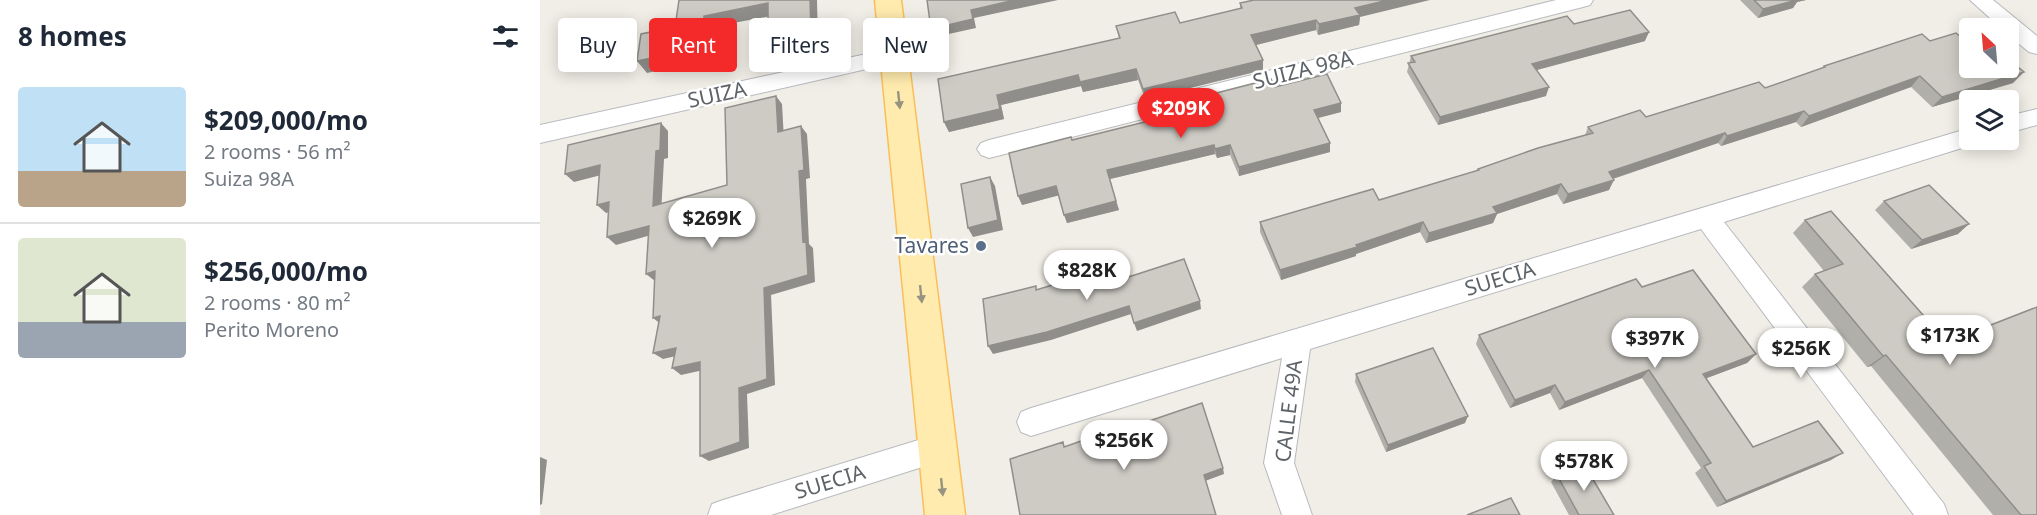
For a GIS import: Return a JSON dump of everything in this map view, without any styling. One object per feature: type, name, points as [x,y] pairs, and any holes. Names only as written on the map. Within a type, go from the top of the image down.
[{"type":"main road","points":[[888,0],[890,18]]},
{"type":"main road","points":[[896,72],[945,515]]},
{"type":"street","name":"SUIZA 98A","points":[[989,149],[1583,0]]},
{"type":"street","points":[[1980,0],[2037,47]]},
{"type":"street","points":[[2000,0],[2037,30]]},
{"type":"street","name":"SUIZA","points":[[540,134],[863,63]]},
{"type":"street","points":[[2019,122],[2037,117]]},
{"type":"street","name":"SUECIA","points":[[1031,422],[1959,140]]},
{"type":"street","points":[[1705,216],[1933,515]]},
{"type":"street","name":"CALLE 49A","points":[[1297,515],[1279,463],[1298,341]]},
{"type":"street","name":"SUECIA","points":[[723,515],[938,448]]},
{"type":"building","points":[[679,0],[810,0],[811,18],[768,18],[768,3],[704,16],[704,18],[676,18]]},
{"type":"building","points":[[927,0],[1015,0],[971,10],[973,19],[949,25],[949,18],[929,18]]},
{"type":"building","points":[[1254,0],[1388,0],[1355,8],[1360,15],[1319,24],[1316,20],[1251,35],[1263,60],[1143,89],[1136,69],[1080,82],[1078,75],[997,95],[1000,109],[944,122],[938,79],[1120,38],[1116,26],[1175,12],[1180,23],[1242,8],[1240,3]]},
{"type":"building","points":[[1754,0],[1797,0],[1763,9]]},
{"type":"building","points":[[1630,10],[1649,32],[1532,64],[1549,87],[1440,117],[1408,63],[1415,62],[1411,56],[1567,16],[1574,24]]},
{"type":"building","points":[[649,32],[649,59],[637,61],[641,34]]},
{"type":"building","points":[[1956,33],[1959,36],[1959,78],[2004,78],[1942,97],[1920,76],[1809,116],[1804,111],[1727,136],[1725,133],[1609,172],[1614,180],[1568,194],[1561,184],[1493,207],[1497,213],[1429,233],[1423,222],[1356,245],[1357,247],[1280,270],[1260,222],[1373,189],[1379,200],[1479,170],[1538,148],[1593,133],[1588,127],[1640,110],[1646,117],[1759,82],[1765,88],[1922,34],[1930,41]]},
{"type":"building","points":[[1327,74],[1341,103],[1314,110],[1330,143],[1239,167],[1230,145],[1215,149],[1214,145],[1107,170],[1116,201],[1064,215],[1056,186],[1018,196],[1009,153],[1153,120],[1150,110],[1271,79],[1275,87]]},
{"type":"building","points":[[776,96],[778,132],[801,126],[804,170],[799,171],[803,242],[806,241],[808,275],[764,288],[767,379],[739,388],[740,442],[700,456],[700,362],[672,368],[676,348],[653,353],[660,316],[653,318],[655,271],[646,274],[649,226],[607,237],[609,202],[597,205],[600,165],[565,174],[568,145],[661,123],[660,150],[656,151],[653,206],[727,185],[725,108]]},
{"type":"building","points":[[990,177],[998,220],[968,228],[961,184]]},
{"type":"building","points":[[1929,185],[1969,224],[1922,240],[1884,201]]},
{"type":"building","points":[[1831,211],[1947,342],[2037,307],[2037,515],[2021,515],[1815,274],[1843,264],[1805,220]]},
{"type":"building","points":[[1184,259],[1200,301],[1134,323],[1129,306],[1047,332],[988,346],[983,299],[1036,286],[1036,290],[1109,268],[1113,282]]},
{"type":"building","points":[[1693,270],[1756,354],[1703,374],[1753,447],[1818,421],[1843,453],[1726,501],[1704,466],[1711,463],[1649,370],[1565,402],[1555,385],[1515,400],[1479,335],[1636,279],[1642,287]]},
{"type":"building","points":[[1433,348],[1468,416],[1388,445],[1356,374]]},
{"type":"building","points":[[1202,403],[1223,468],[1204,475],[1216,515],[1020,515],[1010,459],[1063,442],[1064,447],[1104,433],[1105,436]]},
{"type":"building","points":[[1584,464],[1614,515],[1579,515],[1557,475]]},
{"type":"building","points":[[1511,498],[1520,515],[1467,515]]},
{"type":"place","name":"Tavares","points":[[981,246]]}]
